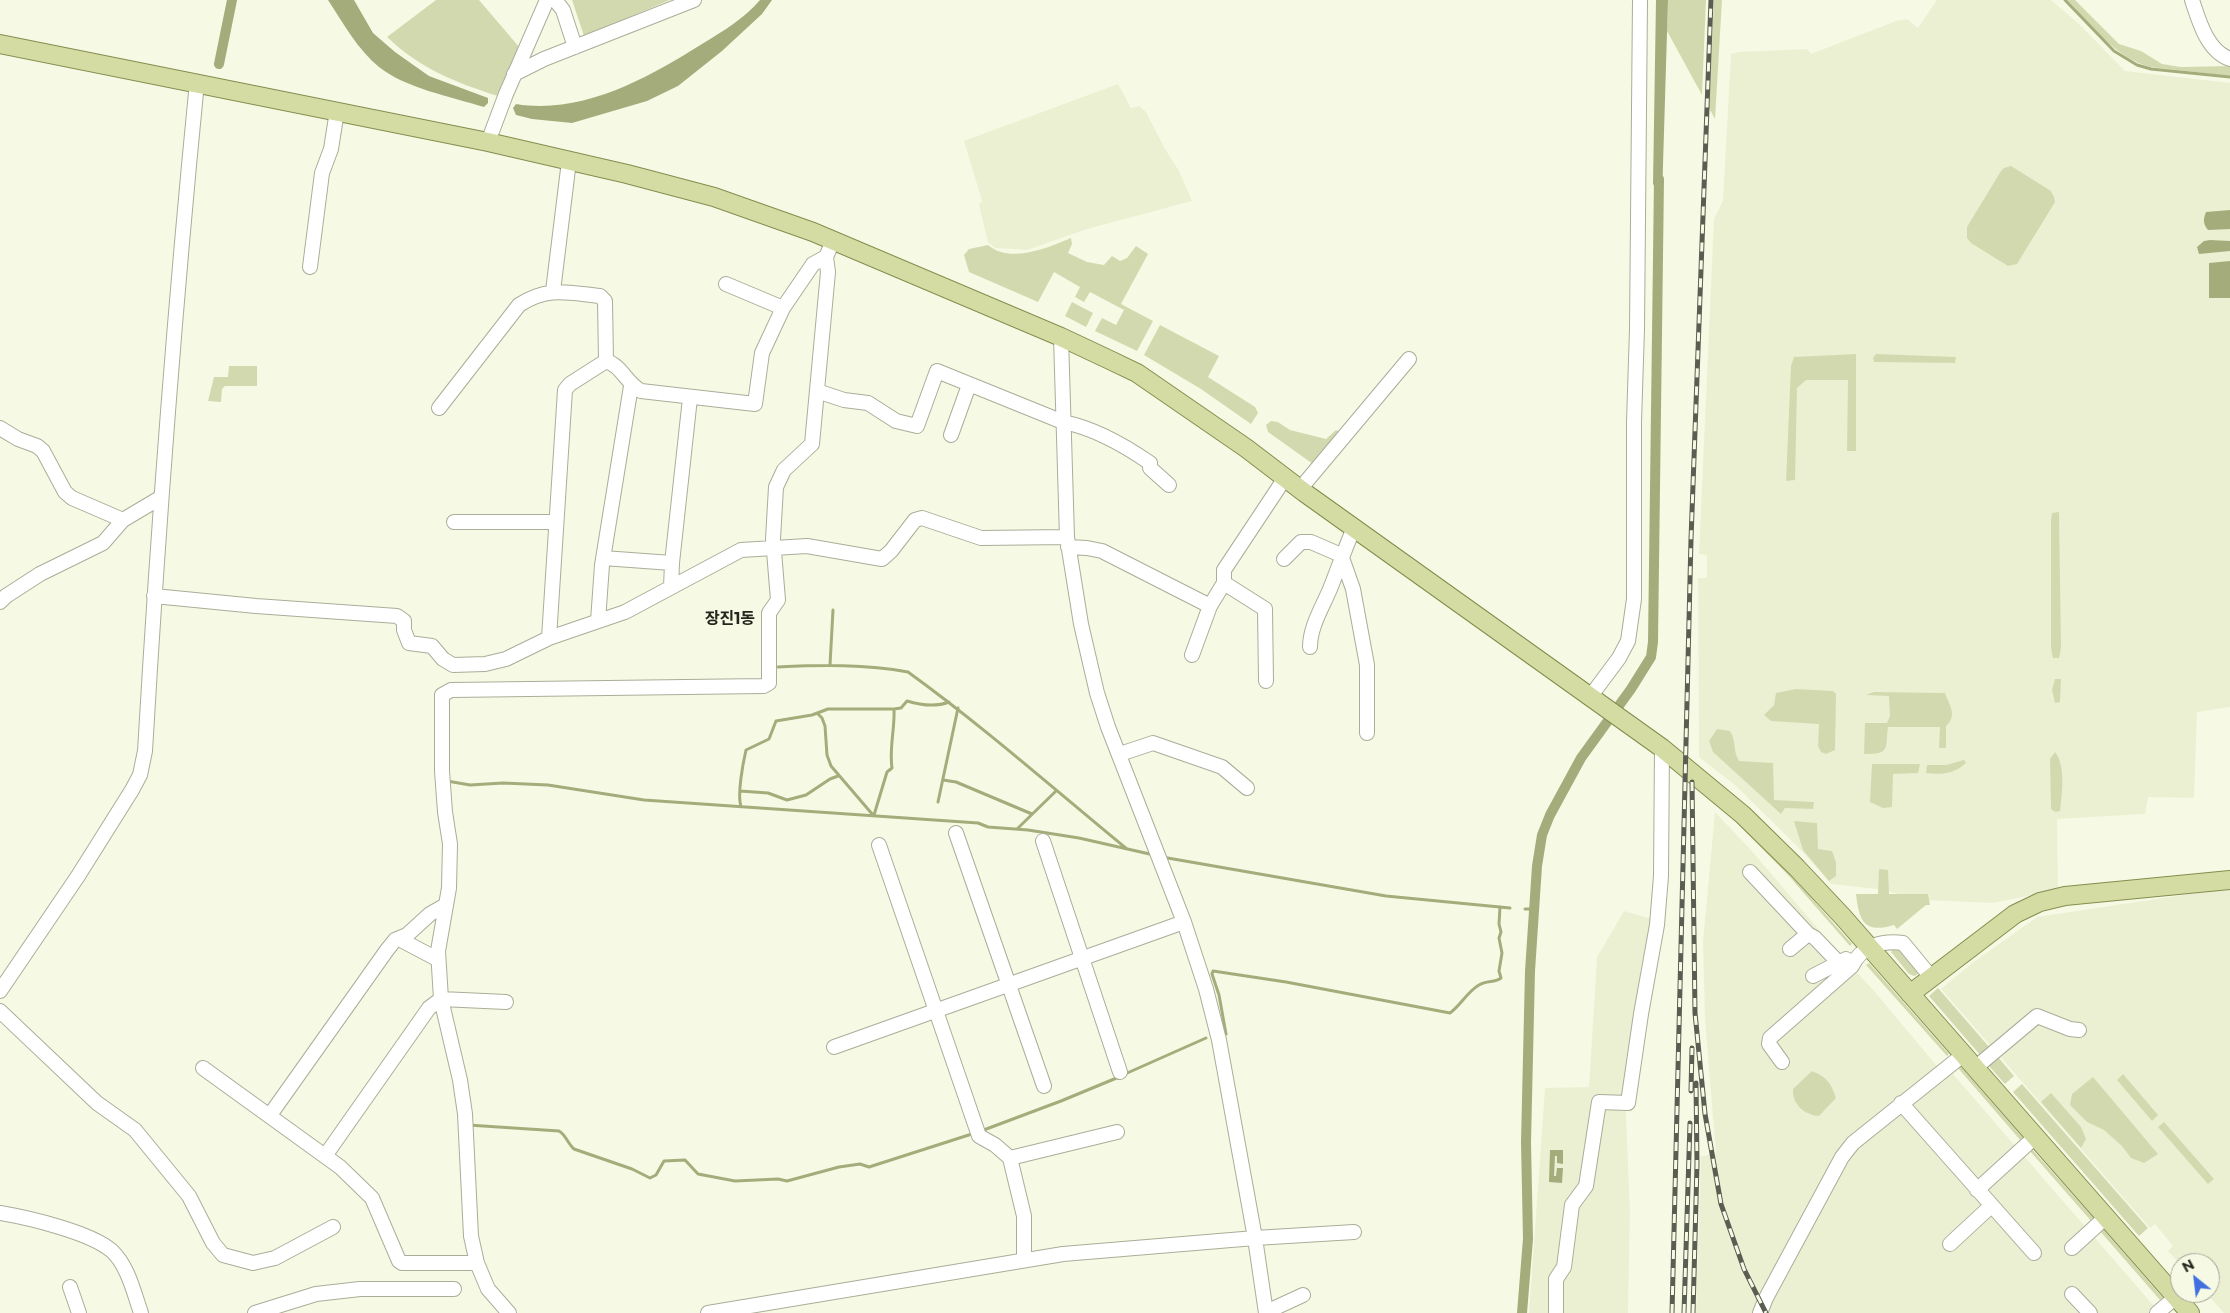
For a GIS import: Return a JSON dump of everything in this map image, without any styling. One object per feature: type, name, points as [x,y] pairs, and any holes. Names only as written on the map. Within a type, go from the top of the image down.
[{"type":"main road","points":[[0,44],[197,82],[488,142],[627,174],[714,197],[833,241],[1061,337],[1138,373],[1246,448],[1354,528],[1629,724],[1662,748],[1724,799],[1764,835],[1843,918],[1863,952],[1910,994],[2170,1290]]},
{"type":"main road","points":[[1910,994],[2015,914],[2040,902],[2065,896],[2230,880]]},
{"type":"main road","points":[[2181,1303],[2190,1313]]},
{"type":"street","points":[[488,142],[514,74],[538,25],[547,0]]},
{"type":"street","points":[[555,0],[563,10],[575,47]]},
{"type":"street","points":[[514,74],[575,47],[694,0]]},
{"type":"street","points":[[1595,701],[1628,641],[1634,599],[1634,422],[1640,0]]},
{"type":"street","points":[[2192,0],[2210,42],[2216,51],[2230,59]]},
{"type":"street","points":[[0,991],[78,876],[140,774],[144,751],[160,498],[197,82]]},
{"type":"street","points":[[310,267],[322,173],[331,150],[338,111]]},
{"type":"street","points":[[553,291],[568,161]]},
{"type":"street","points":[[509,1313],[488,1289],[477,1263],[471,1236],[465,1114],[460,1080],[441,999],[437,959],[443,929],[444,906],[449,888],[450,844],[442,771],[442,696],[444,692],[451,690],[764,686],[769,682],[769,613],[778,600],[774,547],[776,487],[784,470],[812,444],[828,272],[826,257],[833,241]]},
{"type":"street","points":[[549,638],[566,390],[570,384],[606,361],[616,364],[631,386],[641,391],[755,404],[762,353],[783,308],[813,264],[826,257]]},
{"type":"street","points":[[726,284],[783,308]]},
{"type":"street","points":[[439,408],[519,305],[534,295],[553,291],[600,296],[605,301],[606,361]]},
{"type":"street","points":[[1061,337],[1068,542],[1087,654],[1097,693],[1184,922],[1206,989],[1219,1040],[1255,1238],[1266,1313],[1303,1295]]},
{"type":"street","points":[[1300,489],[1408,359]]},
{"type":"street","points":[[818,391],[844,400],[868,403],[896,421],[916,426],[937,370],[969,385],[1063,422],[1081,426],[1128,448],[1150,462],[1150,468],[1169,485]]},
{"type":"street","points":[[951,435],[969,385]]},
{"type":"street","points":[[598,621],[603,558],[631,386]]},
{"type":"street","points":[[672,587],[672,563],[690,398]]},
{"type":"street","points":[[0,428],[18,439],[37,446],[42,451],[65,492],[72,498],[123,520]]},
{"type":"street","points":[[1192,655],[1210,606],[1224,583],[1224,570],[1285,478]]},
{"type":"street","points":[[0,602],[40,574],[102,543],[123,520],[160,498]]},
{"type":"street","points":[[154,596],[256,606],[397,616],[404,621],[404,630],[409,643],[432,646],[443,659],[453,665],[485,664],[506,658],[549,638],[625,612],[741,550],[807,546],[882,559],[891,551],[915,520],[922,518],[981,538],[1068,542],[1102,551],[1210,606]]},
{"type":"street","points":[[454,522],[556,522]]},
{"type":"street","points":[[1310,647],[1310,634],[1335,577],[1341,555],[1354,528]]},
{"type":"street","points":[[1284,559],[1301,542],[1311,542],[1341,555],[1353,589],[1367,665],[1367,733]]},
{"type":"street","points":[[603,558],[672,563]]},
{"type":"street","points":[[1224,583],[1265,609],[1266,681]]},
{"type":"street","points":[[1120,754],[1153,743],[1222,767],[1247,788]]},
{"type":"street","points":[[1556,1313],[1556,1279],[1564,1267],[1572,1205],[1586,1186],[1599,1102],[1628,1102],[1641,1014],[1658,925],[1661,876],[1662,748]]},
{"type":"street","points":[[956,833],[1044,1086]]},
{"type":"street","points":[[1043,841],[1120,1072]]},
{"type":"street","points":[[879,845],[979,1136],[996,1145],[1010,1158],[1024,1216],[1024,1260]]},
{"type":"street","points":[[1750,872],[1808,934],[1816,938],[1838,962]]},
{"type":"street","points":[[401,940],[430,914],[444,906]]},
{"type":"street","points":[[834,1047],[1184,922]]},
{"type":"street","points":[[1790,949],[1808,934]]},
{"type":"street","points":[[270,1116],[395,940],[401,940],[437,959]]},
{"type":"street","points":[[1812,976],[1838,962],[1889,941],[1903,943],[1931,977]]},
{"type":"street","points":[[1782,1062],[1769,1044],[1770,1038],[1852,966],[1863,952]]},
{"type":"street","points":[[325,1156],[428,1008],[441,999],[506,1002]]},
{"type":"street","points":[[0,1011],[97,1103],[135,1130],[189,1196],[213,1243],[223,1255],[253,1263],[275,1258],[333,1227]]},
{"type":"street","points":[[1975,1068],[2037,1016],[2070,1029],[2079,1030]]},
{"type":"street","points":[[1760,1313],[1766,1298],[1842,1157],[1852,1143],[1963,1055]]},
{"type":"street","points":[[202,1068],[340,1167],[372,1198],[399,1261],[402,1263],[477,1263]]},
{"type":"street","points":[[1901,1103],[2034,1253]]},
{"type":"street","points":[[1010,1158],[1117,1132]]},
{"type":"street","points":[[1977,1190],[2035,1137]]},
{"type":"street","points":[[1950,1244],[1991,1206]]},
{"type":"street","points":[[0,1213],[52,1225],[87,1238],[112,1252],[128,1276],[142,1313]]},
{"type":"street","points":[[2072,1248],[2106,1217]]},
{"type":"street","points":[[708,1313],[1063,1254],[1354,1232]]},
{"type":"street","points":[[70,1287],[78,1313]]},
{"type":"street","points":[[255,1313],[316,1294],[360,1289],[454,1289]]},
{"type":"street","points":[[2072,1294],[2090,1313]]},
{"type":"street","points":[[2157,1313],[2170,1302]]},
{"type":"shaded area","points":[[328,0],[354,0],[373,33],[395,52],[429,76],[488,98],[488,103],[484,107],[415,86],[402,81],[379,67],[364,53],[351,36]]},
{"type":"shaded area","points":[[436,0],[479,0],[520,48],[498,96],[453,80],[425,66],[412,58],[387,37]]},
{"type":"shaded area","points":[[572,0],[670,0],[584,36]]},
{"type":"shaded area","points":[[760,0],[772,0],[762,14],[722,51],[678,86],[647,101],[572,123],[532,119],[516,115],[513,108],[516,104],[541,106],[565,104],[590,99],[637,81],[681,57],[725,29],[740,19]]},
{"type":"shaded area","points":[[1656,0],[1668,0],[1662,198],[1653,184]]},
{"type":"shaded area","points":[[1668,0],[1706,0],[1702,95],[1667,31]]},
{"type":"shaded area","points":[[1714,0],[1722,0],[1715,119],[1709,108]]},
{"type":"shaded area","points":[[1937,0],[2051,0],[2079,24],[2125,71],[2230,83],[2230,707],[2197,712],[2194,798],[2148,797],[2145,814],[2057,819],[2058,890],[1992,903],[1925,900],[1877,889],[1831,884],[1800,849],[1735,785],[1699,757],[1698,578],[1707,578],[1707,555],[1699,554],[1714,219],[1723,201],[1731,54],[1807,49],[1811,54],[1896,21],[1907,19],[1918,28]]},
{"type":"shaded area","points":[[2067,0],[2075,0],[2119,44],[2141,51],[2162,64],[2181,67],[2230,66],[2230,76],[2150,67],[2137,63],[2104,39]]},
{"type":"shaded area","points":[[1118,84],[1131,108],[1139,106],[1146,112],[1179,171],[1192,201],[1087,229],[1027,250],[995,248],[988,242],[979,205],[982,201],[964,141]]},
{"type":"shaded area","points":[[2011,166],[2051,191],[2055,202],[2017,264],[2008,266],[1971,243],[1967,238],[1967,227],[2001,171]]},
{"type":"shaded area","points":[[2230,210],[2230,229],[2208,230],[2204,221],[2206,212]]},
{"type":"shaded area","points":[[1071,238],[1072,244],[1068,253],[1087,262],[1104,265],[1112,256],[1120,261],[1127,258],[1136,246],[1148,254],[1121,304],[1153,321],[1137,351],[1095,331],[1102,318],[1116,325],[1124,310],[1090,292],[1084,302],[1075,297],[1080,287],[1054,272],[1038,302],[969,272],[964,255],[969,249],[988,245],[997,251],[1018,254],[1040,250]]},
{"type":"shaded area","points":[[2204,241],[2230,241],[2230,251],[2199,254],[2197,247]]},
{"type":"shaded area","points":[[2230,261],[2230,298],[2209,298],[2209,263]]},
{"type":"shaded area","points":[[1072,302],[1093,313],[1086,327],[1065,316]]},
{"type":"shaded area","points":[[1160,325],[1219,356],[1208,377],[1255,407],[1258,413],[1251,424],[1201,389],[1144,355]]},
{"type":"shaded area","points":[[1856,354],[1856,451],[1847,451],[1848,380],[1806,380],[1797,388],[1795,480],[1786,481],[1791,366],[1794,357]]},
{"type":"shaded area","points":[[1876,354],[1956,357],[1955,363],[1874,362],[1873,358]]},
{"type":"shaded area","points":[[229,366],[257,366],[257,386],[225,386],[222,389],[221,402],[208,401],[214,377],[228,377]]},
{"type":"shaded area","points":[[1271,421],[1278,422],[1290,430],[1326,439],[1336,430],[1342,433],[1313,464],[1268,432],[1266,425]]},
{"type":"shaded area","points":[[2059,512],[2061,648],[2059,658],[2053,658],[2051,648],[2051,520],[2052,513]]},
{"type":"shaded area","points":[[2055,679],[2061,679],[2060,702],[2055,703],[2052,690]]},
{"type":"shaded area","points":[[1796,689],[1833,691],[1836,694],[1835,750],[1826,754],[1821,752],[1818,746],[1819,724],[1771,721],[1764,715],[1774,705],[1776,693]]},
{"type":"shaded area","points":[[1874,692],[1945,693],[1952,714],[1950,722],[1946,726],[1946,748],[1939,748],[1940,727],[1888,727],[1885,749],[1879,753],[1864,754],[1865,723],[1887,723],[1890,716],[1889,696],[1866,695]]},
{"type":"shaded area","points":[[1717,729],[1730,731],[1739,761],[1773,763],[1774,800],[1814,802],[1813,809],[1785,808],[1781,814],[1713,752],[1709,741]]},
{"type":"shaded area","points":[[2055,752],[2061,765],[2062,797],[2060,811],[2055,812],[2051,809],[2050,759]]},
{"type":"shaded area","points":[[1964,760],[1966,763],[1952,772],[1942,774],[1926,773],[1927,765],[1946,765]]},
{"type":"shaded area","points":[[1872,764],[1920,764],[1918,773],[1893,774],[1892,807],[1883,808],[1870,802]]},
{"type":"shaded area","points":[[1715,812],[1750,849],[1837,951],[1874,991],[1946,1077],[1952,1073],[2160,1313],[1696,1313],[1701,1156],[1716,1154],[1705,1019],[1703,942]]},
{"type":"shaded area","points":[[1726,812],[1790,874],[1852,944],[1850,946],[1788,875]]},
{"type":"shaded area","points":[[1794,821],[1817,823],[1818,849],[1832,851],[1836,862],[1836,876],[1829,881],[1803,850]]},
{"type":"shaded area","points":[[1879,869],[1888,870],[1889,894],[1928,894],[1930,905],[1926,905],[1897,929],[1894,925],[1876,928],[1870,926],[1861,918],[1859,912],[1856,894],[1878,894]]},
{"type":"shaded area","points":[[2230,888],[2230,1313],[2224,1313],[2215,1303],[2220,1303],[2220,1253],[2170,1253],[2168,1251],[2173,1246],[2155,1224],[2150,1228],[1941,989],[1971,964],[2037,917]]},
{"type":"shaded area","points":[[1624,911],[1652,919],[1641,968],[1625,1091],[1630,1212],[1628,1313],[1529,1313],[1545,1088],[1589,1087],[1597,957]]},
{"type":"shaded area","points":[[1893,949],[1901,949],[1920,973],[1914,976],[1909,974],[1891,952]]},
{"type":"shaded area","points":[[1869,963],[1949,1054],[1947,1056],[1866,965]]},
{"type":"shaded area","points":[[1938,988],[1990,1048],[1981,1056],[1929,996]]},
{"type":"shaded area","points":[[1998,1057],[2014,1076],[2005,1084],[1988,1065]]},
{"type":"shaded area","points":[[1960,1066],[2024,1139],[2021,1141],[1958,1068]]},
{"type":"shaded area","points":[[1812,1071],[1828,1081],[1836,1098],[1819,1116],[1809,1114],[1800,1108],[1793,1095],[1793,1089]]},
{"type":"shaded area","points":[[2123,1074],[2158,1115],[2152,1121],[2117,1080]]},
{"type":"shaded area","points":[[2093,1077],[2158,1154],[2144,1163],[2131,1158],[2122,1146],[2104,1130],[2087,1122],[2070,1105],[2072,1094]]},
{"type":"shaded area","points":[[2022,1084],[2148,1228],[2139,1236],[2013,1092]]},
{"type":"shaded area","points":[[2051,1093],[2081,1127],[2086,1139],[2081,1148],[2041,1102]]},
{"type":"shaded area","points":[[2164,1122],[2214,1179],[2208,1184],[2158,1127]]},
{"type":"shaded area","points":[[2031,1148],[2095,1220],[2092,1222],[2029,1150]]},
{"type":"shaded area","points":[[1550,1150],[1563,1150],[1563,1164],[1557,1163],[1557,1156],[1555,1156],[1554,1176],[1556,1176],[1557,1168],[1563,1168],[1562,1183],[1549,1182]]},
{"type":"shaded area","points":[[2102,1228],[2163,1298],[2160,1300],[2099,1230]]},
{"type":"waterway","points":[[219,64],[232,0]]},
{"type":"waterway","points":[[2065,0],[2114,51],[2137,65],[2151,69],[2230,77]]},
{"type":"waterway","points":[[1522,1313],[1528,1239],[1526,1142],[1530,971],[1537,866],[1542,835],[1550,815],[1581,758],[1631,689],[1651,657],[1653,642],[1659,179]]},
{"type":"waterway","points":[[830,665],[833,610]]},
{"type":"waterway","points":[[778,667],[843,666],[908,672],[991,736],[1127,849]]},
{"type":"waterway","points":[[741,806],[740,787],[746,750],[769,739],[776,721],[812,715],[828,709],[894,709],[901,708],[907,701],[928,705],[939,705],[949,702]]},
{"type":"waterway","points":[[938,802],[958,708]]},
{"type":"waterway","points":[[874,815],[887,772],[892,768],[891,753],[894,709]]},
{"type":"waterway","points":[[817,713],[822,718],[825,726],[827,755],[831,766],[873,815]]},
{"type":"waterway","points":[[740,791],[768,793],[787,800],[806,795],[830,779],[838,776]]},
{"type":"waterway","points":[[943,780],[956,782],[1032,814]]},
{"type":"waterway","points":[[447,781],[470,785],[503,783],[548,785],[644,800],[978,823],[988,827],[1028,830],[1079,838],[1154,855]]},
{"type":"waterway","points":[[1017,829],[1056,791]]},
{"type":"waterway","points":[[1162,857],[1386,896],[1510,908]]},
{"type":"waterway","points":[[1226,1034],[1219,995],[1212,974],[1213,971],[1286,982],[1450,1013],[1467,995],[1482,983],[1501,978],[1499,971],[1502,953],[1499,938],[1501,932],[1499,924],[1500,907]]},
{"type":"waterway","points":[[1525,909],[1534,909]]},
{"type":"waterway","points":[[1125,1074],[1206,1038]]},
{"type":"waterway","points":[[981,1131],[1119,1077]]},
{"type":"waterway","points":[[468,1125],[559,1131],[574,1149],[632,1169],[650,1178],[656,1175],[664,1161],[685,1160],[698,1174],[735,1181],[778,1179],[787,1181],[839,1167],[860,1164],[869,1167],[975,1133]]},
{"type":"railway","points":[[1672,1313],[1691,539],[1711,0]]},
{"type":"railway","points":[[1692,782],[1695,1013],[1705,1114],[1721,1204],[1744,1269],[1766,1313]]},
{"type":"railway","points":[[1691,1091],[1692,1048]]},
{"type":"railway","points":[[1693,1313],[1697,1164],[1696,1083]]},
{"type":"railway","points":[[1684,1313],[1690,1123]]},
{"type":"district","name":"장진1동","points":[[730,619]]}]
